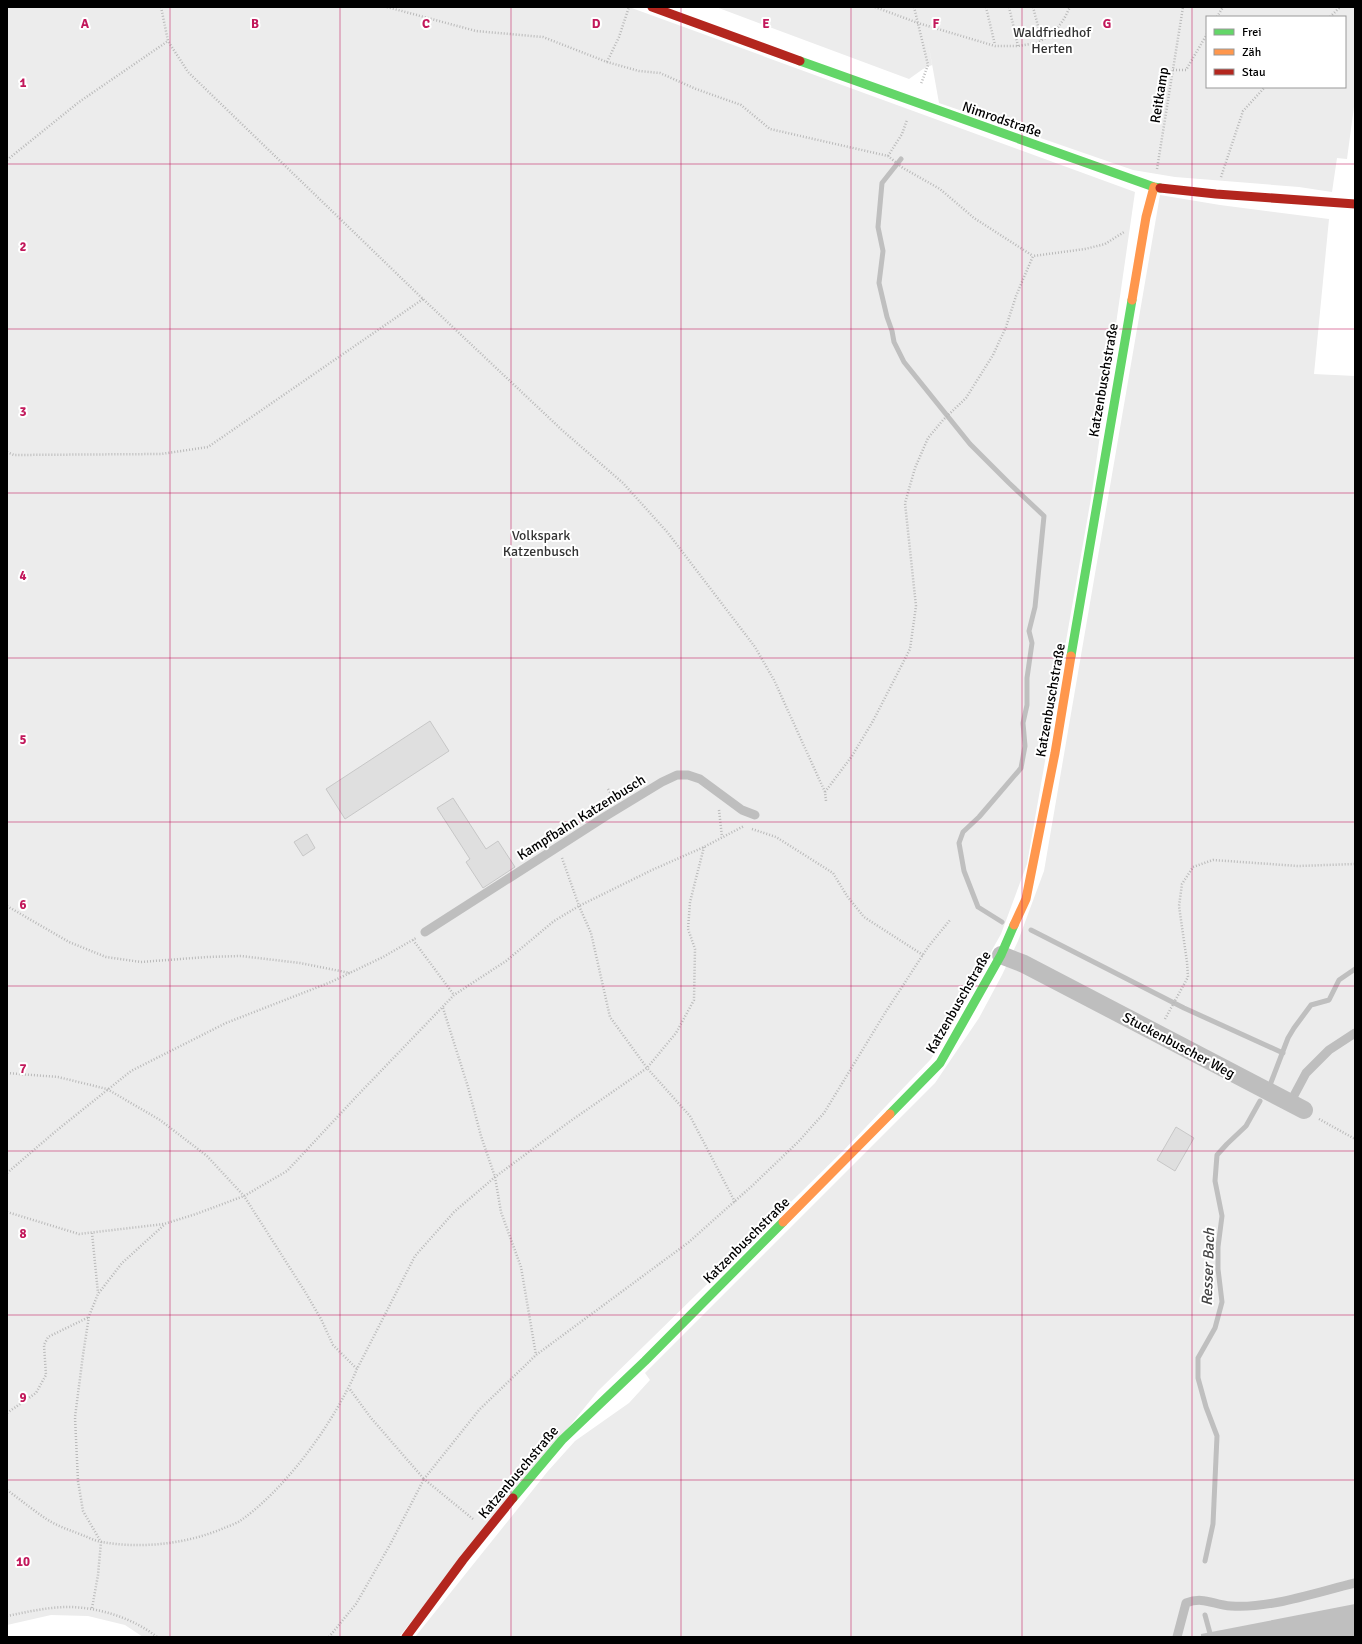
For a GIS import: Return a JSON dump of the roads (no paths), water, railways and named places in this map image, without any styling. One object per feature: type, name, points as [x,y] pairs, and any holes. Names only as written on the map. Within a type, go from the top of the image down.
[{"type":"street","name":"Nimrodstraße","points":[[652,7],[1154,187],[1216,194],[1355,204]]},
{"type":"street","name":"Katzenbuschstraße","points":[[406,1637],[487,1530],[562,1440],[645,1361],[940,1063],[1001,955],[1026,899],[1050,776],[1146,217],[1154,187]]},
{"type":"street","name":"Stuckenbuscher Weg","points":[[1001,955],[1024,964],[1297,1106]]},
{"type":"lane","name":"Kampfbahn Katzenbusch","points":[[425,932],[558,847],[656,786],[677,775],[688,775],[700,779],[742,810],[755,815]]},
{"type":"lane","points":[[1297,1106],[1306,1073],[1330,1050],[1355,1033]]},
{"type":"lane","points":[[1177,1637],[1186,1603],[1196,1599],[1230,1606],[1264,1605],[1355,1583]]},
{"type":"waterway","points":[[901,159],[882,183],[878,227],[883,251],[879,283],[894,342],[904,362],[970,444],[1044,516],[1035,607],[1029,631],[1032,643],[1027,678],[1027,705],[1023,723],[1025,746],[1021,768],[979,817],[963,832],[959,843],[964,871],[978,907],[1002,922]]},
{"type":"waterway","points":[[1031,930],[1184,1008],[1283,1053]]},
{"type":"waterway","name":"Resser Bach","points":[[1270,1085],[1288,1038],[1294,1028],[1311,1005],[1329,1000],[1339,980],[1355,969]]},
{"type":"waterway","name":"Resser Bach","points":[[1205,1561],[1213,1524],[1217,1436],[1206,1407],[1198,1378],[1198,1358],[1215,1328],[1222,1302],[1218,1269],[1218,1247],[1222,1216],[1215,1181],[1217,1155],[1246,1126],[1260,1101]]},
{"type":"waterway","name":"Resser Bach","points":[[1205,1615],[1211,1637]]},
{"type":"park label","name":"Waldfriedhof Herten","points":[[1052,40]]},
{"type":"park label","name":"Volkspark Katzenbusch","points":[[541,544]]}]
